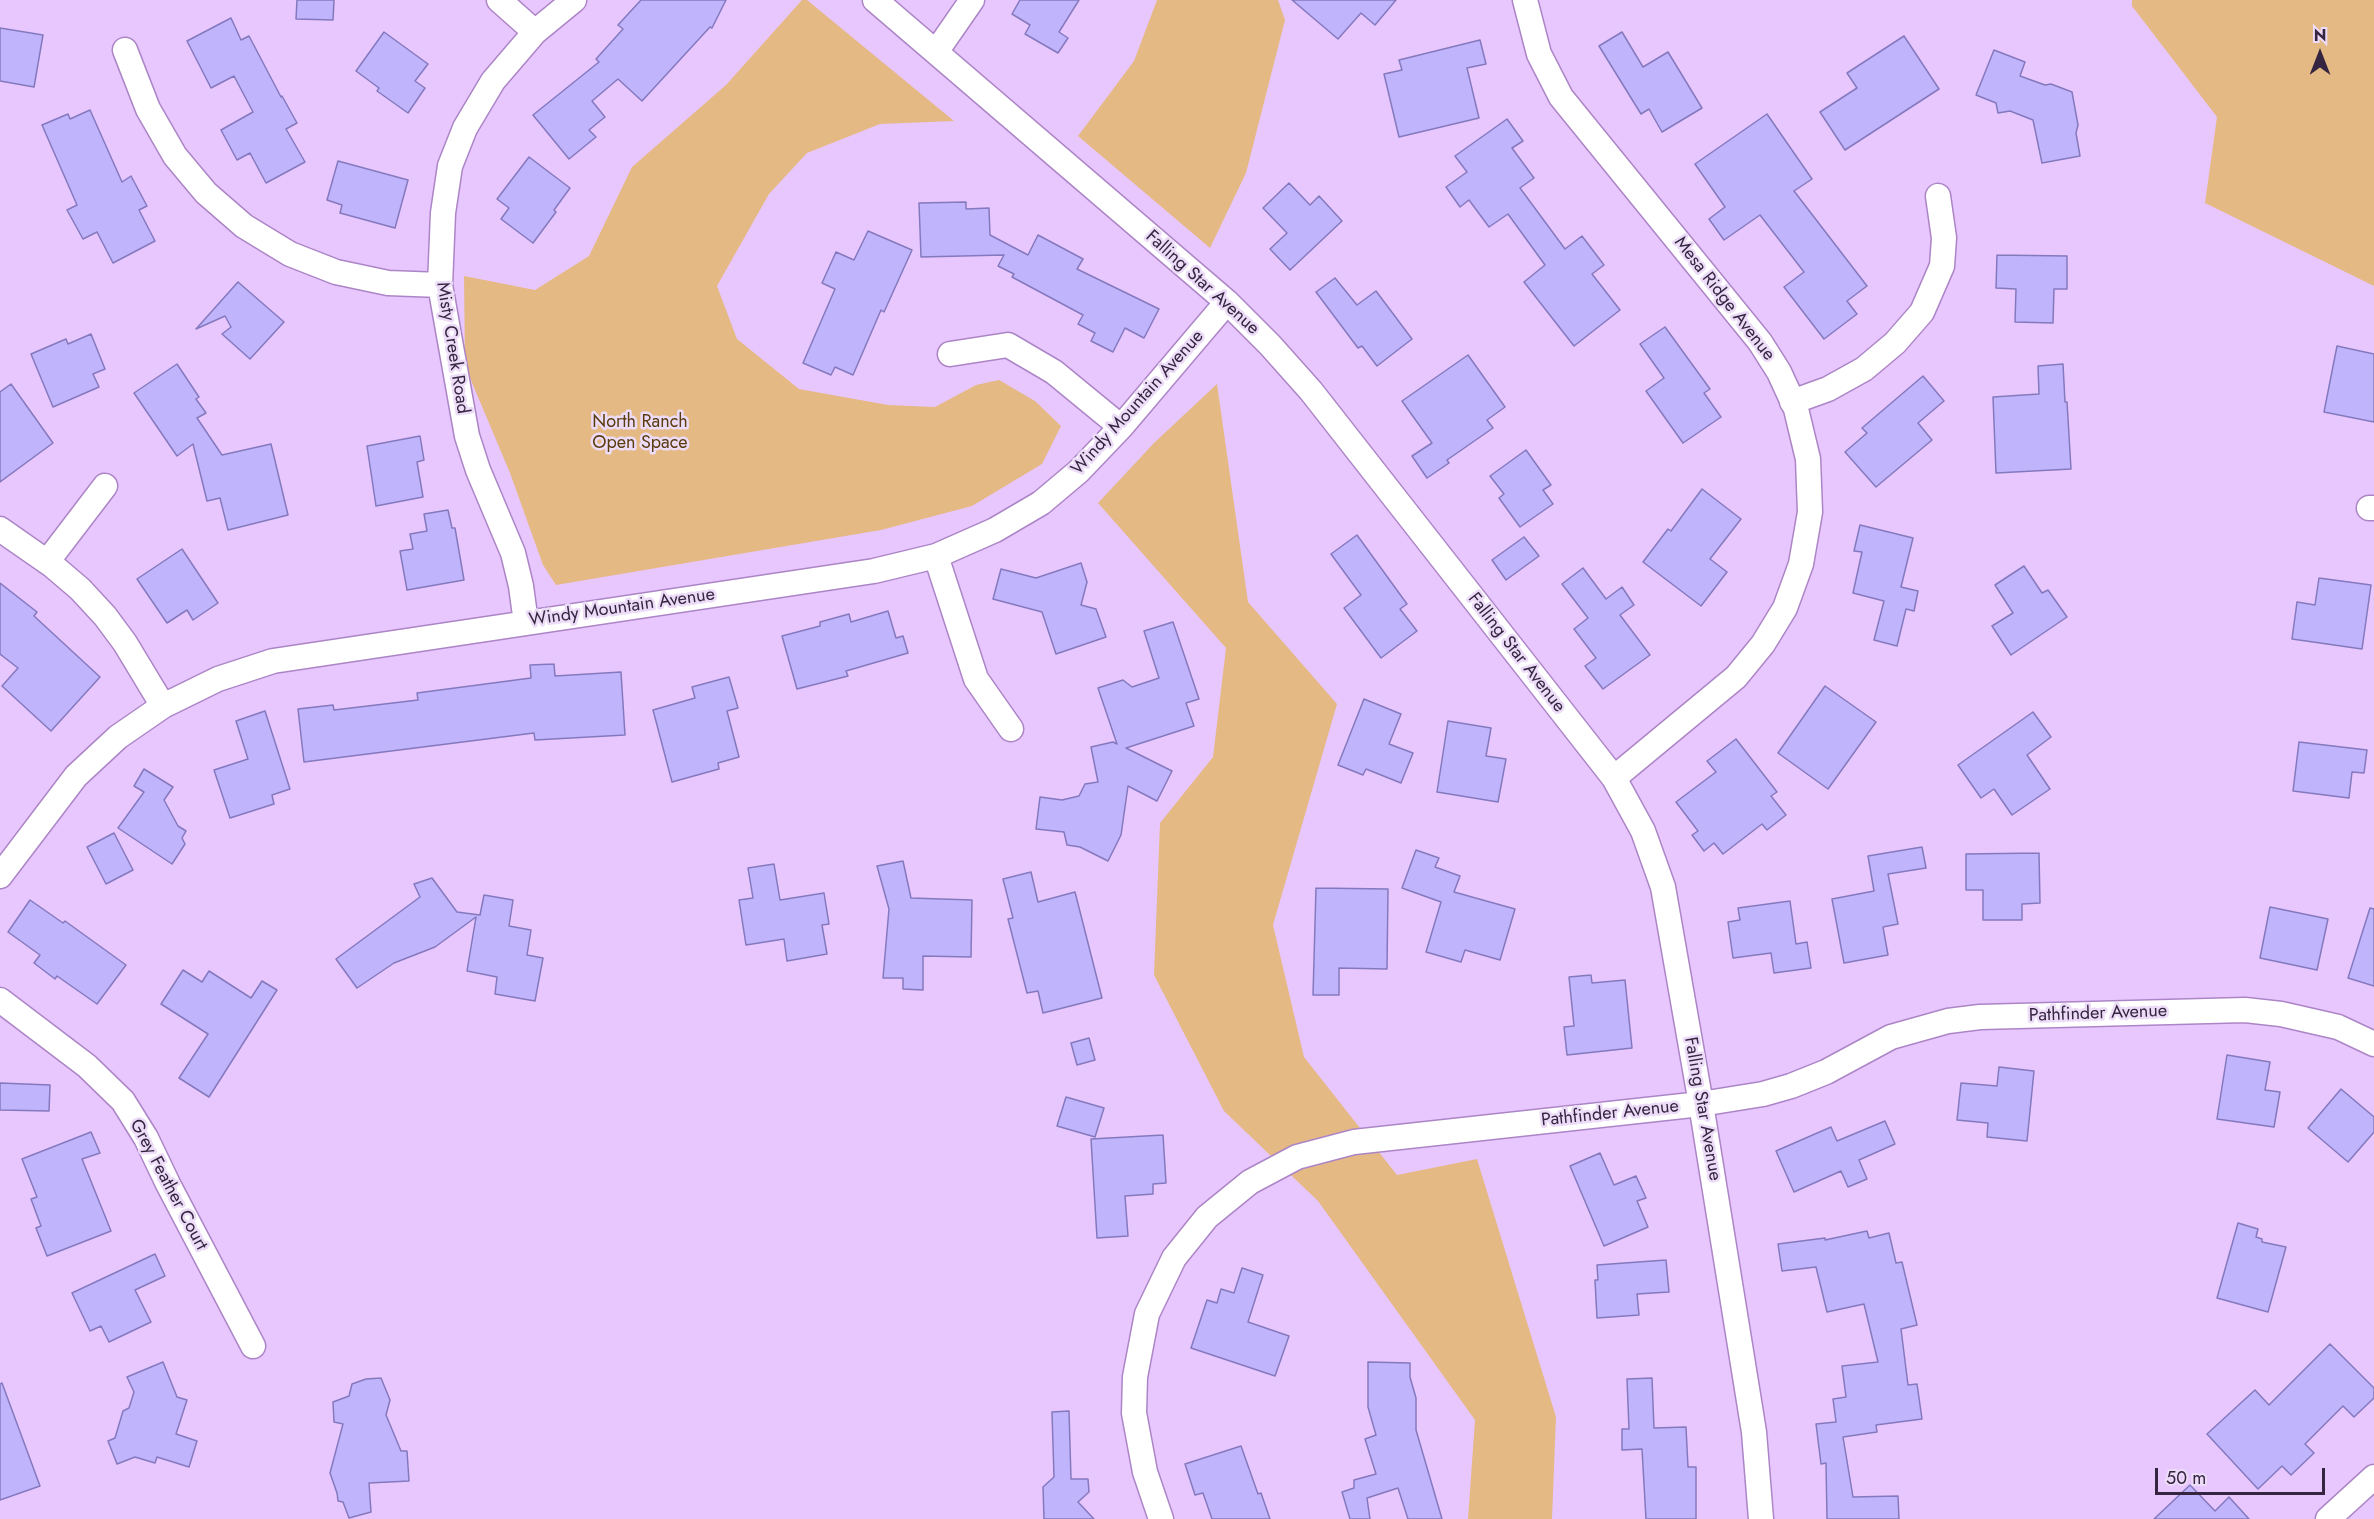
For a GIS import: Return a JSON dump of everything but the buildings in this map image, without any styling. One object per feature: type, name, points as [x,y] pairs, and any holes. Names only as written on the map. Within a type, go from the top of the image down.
[{"type":"street","points":[[499,0],[535,32]]},
{"type":"street","name":"Misty Creek Road","points":[[526,623],[521,585],[513,553],[478,470],[467,436],[440,285],[443,213],[450,166],[465,128],[493,81],[535,32],[574,0]]},
{"type":"street","name":"Falling Star Avenue","points":[[875,0],[1227,302],[1270,345],[1311,391],[1614,778],[1643,831],[1663,887],[1754,1432],[1761,1519]]},
{"type":"street","points":[[936,51],[972,0]]},
{"type":"street","name":"Mesa Ridge Avenue","points":[[1525,0],[1539,54],[1561,97],[1760,342],[1779,372],[1792,402],[1808,459],[1810,512],[1801,564],[1785,608],[1763,644],[1736,677],[1614,778]]},
{"type":"street","points":[[125,50],[148,109],[175,156],[206,193],[244,226],[290,254],[336,272],[388,283],[440,285]]},
{"type":"street","points":[[1792,402],[1828,389],[1864,369],[1895,343],[1922,312],[1942,266],[1944,238],[1938,196]]},
{"type":"street","name":"Windy Mountain Avenue","points":[[0,876],[76,776],[118,737],[163,706],[218,679],[273,661],[873,571],[936,556],[995,530],[1041,503],[1079,471],[1121,427],[1227,302]]},
{"type":"street","points":[[950,354],[1008,345],[1054,372],[1121,427]]},
{"type":"street","points":[[48,562],[105,486]]},
{"type":"street","points":[[0,529],[48,562],[80,588],[125,643],[163,706]]},
{"type":"street","points":[[936,556],[976,679],[1011,729]]},
{"type":"street","name":"Grey Feather Court","points":[[0,1000],[87,1066],[123,1101],[146,1138],[253,1346]]},
{"type":"street","name":"Pathfinder Avenue","points":[[1161,1519],[1145,1472],[1134,1413],[1134,1377],[1147,1314],[1174,1258],[1207,1217],[1250,1182],[1297,1157],[1354,1142],[1701,1104],[1762,1094],[1791,1086],[1826,1072],[1891,1037],[1948,1021],[1980,1017],[2245,1010],[2281,1014],[2338,1027],[2374,1044]]},
{"type":"street","points":[[2328,1519],[2374,1477]]},
{"type":"green space","name":"North Ranch Open Space","points":[[802,0],[807,0],[954,121],[880,124],[807,153],[769,194],[717,286],[737,339],[799,389],[888,405],[935,407],[976,385],[999,380],[1035,401],[1061,426],[1042,464],[972,506],[881,530],[556,585],[543,565],[510,473],[465,366],[464,276],[535,290],[589,256],[632,167],[726,85]]},
{"type":"green space","points":[[1157,0],[1278,0],[1285,20],[1246,173],[1210,248],[1078,136],[1134,61]]},
{"type":"green space","points":[[2132,0],[2374,0],[2374,286],[2205,203],[2217,117],[2132,6]]},
{"type":"green space","points":[[1217,384],[1248,602],[1337,704],[1273,925],[1304,1057],[1397,1175],[1477,1159],[1556,1417],[1552,1519],[1468,1519],[1475,1420],[1318,1201],[1224,1111],[1154,975],[1160,823],[1213,757],[1226,648],[1098,503],[1154,443]]}]
